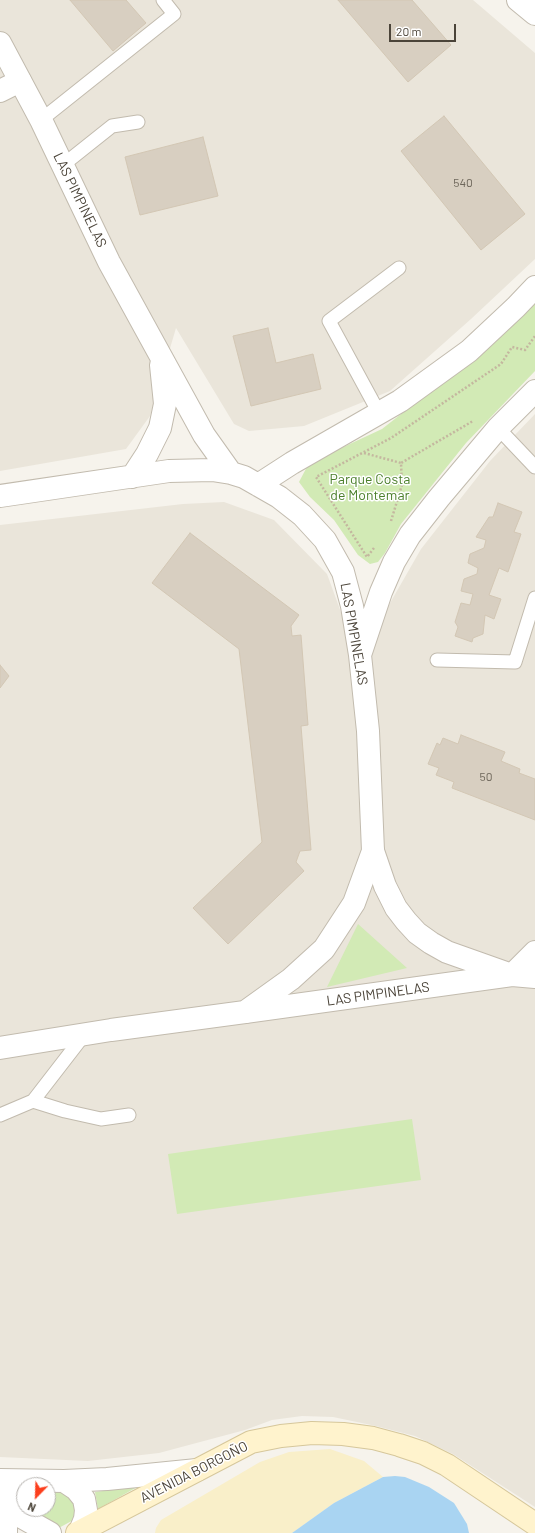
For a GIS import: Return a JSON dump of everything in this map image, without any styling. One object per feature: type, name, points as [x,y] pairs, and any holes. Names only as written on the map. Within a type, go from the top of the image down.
[{"type":"main road","name":"AVENIDA BORGOÑO","points":[[79,1532],[251,1442],[281,1436],[312,1433],[343,1434],[373,1438],[423,1454],[446,1465],[535,1524]]},
{"type":"street","points":[[518,0],[535,14]]},
{"type":"street","name":"LAS PIMPINELAS","points":[[0,43],[42,120],[109,262],[204,435],[231,473]]},
{"type":"street","points":[[0,90],[20,81]]},
{"type":"street","points":[[258,485],[292,463],[400,401],[469,351],[535,287]]},
{"type":"street","name":"LAS PIMPINELAS","points":[[132,477],[147,454],[160,428],[165,404],[160,356]]},
{"type":"street","points":[[360,655],[381,592],[394,562],[410,535],[498,428],[535,391]]},
{"type":"street","name":"LAS PIMPINELAS","points":[[0,496],[168,471],[212,470],[231,473],[258,485],[279,497],[302,516],[325,540],[343,572],[352,606],[360,655],[368,731],[373,851],[385,886],[396,908],[406,921],[417,933],[431,943],[447,952],[512,975]]},
{"type":"street","name":"LAS PIMPINELAS","points":[[245,1012],[291,979],[324,950],[354,904],[373,851]]},
{"type":"street","points":[[512,975],[535,952]]},
{"type":"street","name":"LAS PIMPINELAS","points":[[0,1048],[512,975],[535,977]]},
{"type":"street","points":[[56,1481],[107,1480],[198,1470]]},
{"type":"street","points":[[0,1480],[16,1481]]},
{"type":"street","points":[[64,1481],[76,1489],[84,1499],[86,1510],[85,1519],[79,1532]]},
{"type":"street","points":[[6,1533],[3,1507],[10,1492],[16,1486]]},
{"type":"street","points":[[3,1507],[50,1533]]},
{"type":"lane","points":[[42,120],[174,14],[163,0]]},
{"type":"lane","points":[[63,165],[112,126],[138,122]]},
{"type":"lane","points":[[379,413],[329,321],[399,268]]},
{"type":"lane","points":[[498,428],[535,467]]},
{"type":"lane","points":[[437,660],[515,662],[535,598]]},
{"type":"lane","points":[[0,1115],[34,1101],[84,1035]]},
{"type":"lane","points":[[34,1101],[65,1111],[101,1119],[129,1115]]},
{"type":"path","points":[[376,545],[368,557],[316,477],[391,438],[501,364],[512,347],[525,350],[535,336]]},
{"type":"path","points":[[363,452],[400,462],[476,419]]},
{"type":"path","points":[[390,527],[402,485],[400,462]]},
{"type":"shaded area","points":[[0,0],[473,0],[535,53],[535,259],[471,319],[390,391],[304,426],[249,431],[234,424],[176,328],[150,416],[126,449],[0,471]]},
{"type":"shaded area","points":[[535,414],[535,1507],[453,1454],[415,1436],[333,1417],[302,1416],[272,1420],[245,1430],[159,1453],[88,1461],[0,1457],[0,525],[183,504],[224,502],[274,520],[327,574],[358,659],[421,549],[490,461]]},
{"type":"green space","name":"Parque Costa de Montemar","points":[[535,302],[535,371],[466,443],[401,524],[385,553],[378,562],[370,564],[358,555],[334,520],[310,497],[299,482],[309,463],[382,429],[484,349]]},
{"type":"green space","points":[[358,924],[407,968],[327,987]]},
{"type":"green space","points":[[412,1119],[421,1180],[177,1214],[168,1154]]},
{"type":"green space","points":[[139,1486],[98,1509],[95,1492]]},
{"type":"green space","points":[[56,1490],[59,1490],[76,1500],[79,1517],[55,1530],[30,1517],[56,1517]]},
{"type":"sand","points":[[330,1449],[364,1461],[383,1477],[334,1503],[292,1533],[155,1533],[161,1520],[260,1462],[289,1452]]},
{"type":"water","points":[[383,1477],[405,1477],[429,1487],[454,1503],[467,1524],[469,1533],[292,1533],[334,1503]]},
{"type":"building","points":[[70,0],[126,0],[146,23],[113,51]]},
{"type":"building","points":[[338,0],[412,0],[451,45],[408,82]]},
{"type":"building","points":[[444,116],[525,214],[481,250],[401,151]]},
{"type":"building","points":[[203,137],[218,196],[140,215],[125,157]]},
{"type":"building","points":[[268,328],[276,363],[313,354],[321,389],[251,406],[233,336]]},
{"type":"building","points":[[498,503],[522,512],[514,532],[521,534],[508,572],[499,568],[489,595],[501,599],[494,619],[485,615],[483,634],[473,638],[472,642],[455,636],[458,627],[455,622],[461,603],[470,605],[473,594],[461,591],[464,579],[477,574],[478,568],[468,563],[470,554],[484,548],[486,540],[476,537],[489,517],[493,517]]},
{"type":"building","points":[[190,533],[299,615],[291,626],[292,636],[301,635],[308,725],[301,726],[311,850],[300,851],[296,862],[304,871],[228,944],[193,908],[262,842],[239,649],[152,583]]},
{"type":"building","points":[[0,665],[9,676],[0,688]]},
{"type":"building","points":[[461,735],[505,752],[501,761],[520,769],[519,773],[535,779],[535,820],[452,788],[454,782],[436,775],[439,768],[428,764],[437,743],[440,745],[443,738],[458,744]]}]
